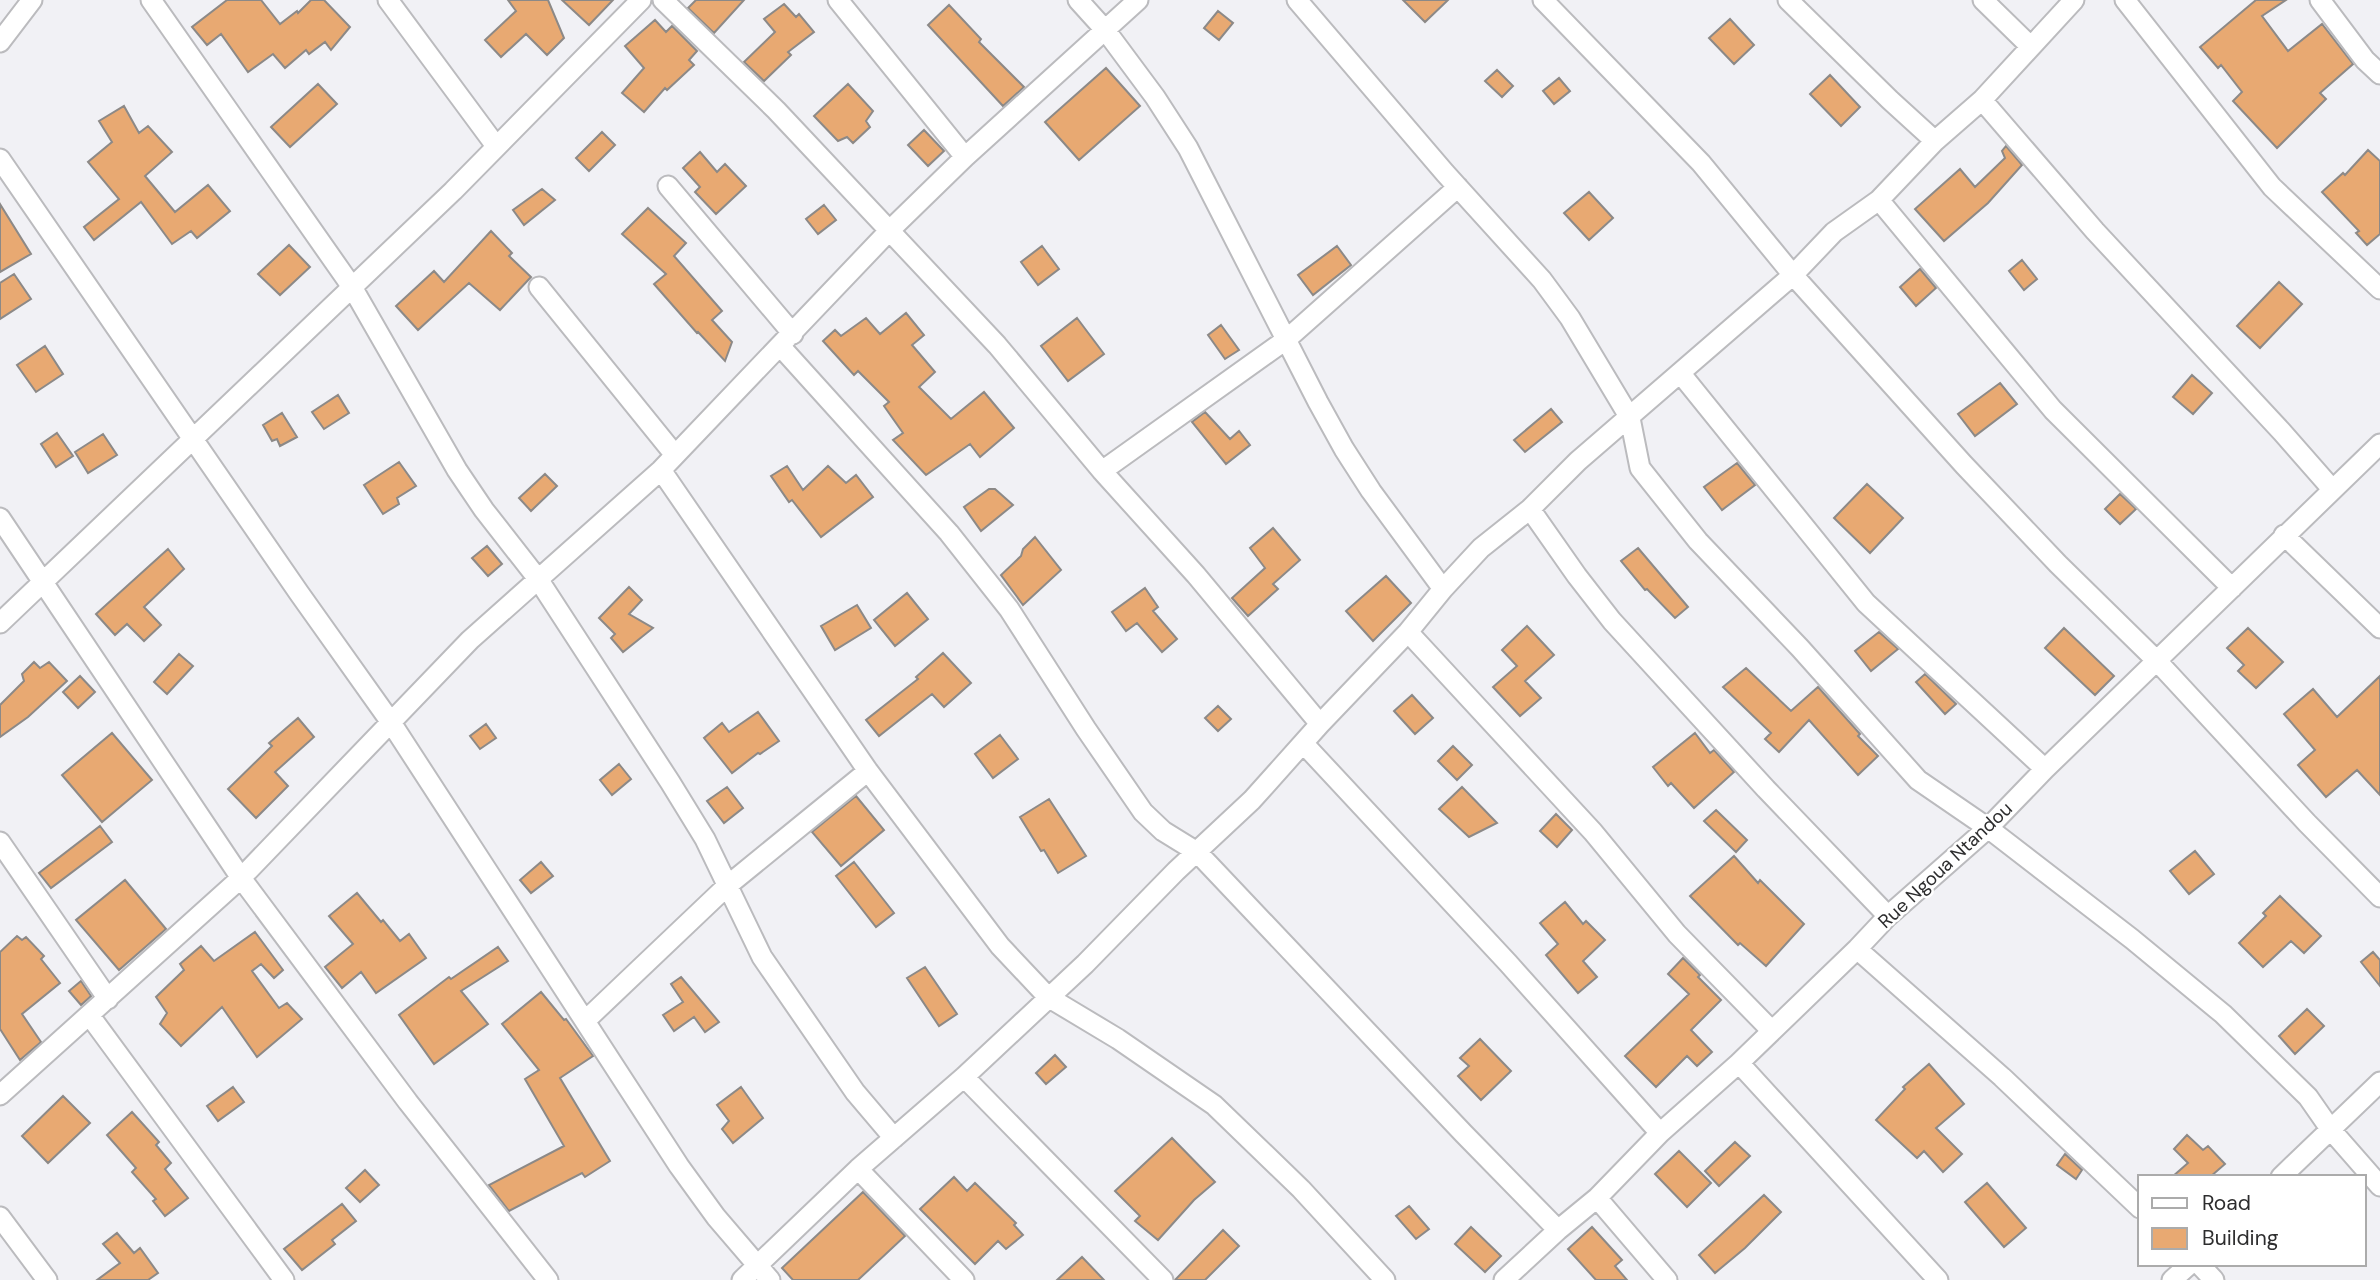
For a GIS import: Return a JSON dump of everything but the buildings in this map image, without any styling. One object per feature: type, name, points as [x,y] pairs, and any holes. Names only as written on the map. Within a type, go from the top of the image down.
[{"type":"street","points":[[0,42],[32,0]]},
{"type":"street","points":[[151,0],[352,287],[457,470],[484,510],[538,579],[677,794],[705,839],[762,957],[855,1092],[894,1138]]},
{"type":"street","points":[[388,0],[496,146]]},
{"type":"street","points":[[663,0],[776,110],[997,345],[1102,471],[1196,575],[1320,724]]},
{"type":"street","points":[[838,0],[965,157]]},
{"type":"street","points":[[1078,0],[1106,31],[1155,97],[1188,148],[1318,402],[1371,491],[1443,589]]},
{"type":"street","points":[[0,1095],[241,878],[470,640],[661,470],[890,230],[965,157],[1138,0]]},
{"type":"street","points":[[1297,0],[1542,281],[1570,318],[1630,418],[1640,468],[1698,541],[1800,648],[1918,780],[1988,828],[2132,939],[2223,1014],[2308,1097],[2331,1130],[2380,1186]]},
{"type":"street","points":[[1543,0],[1700,163],[1793,275],[1964,465],[2058,564],[2157,661],[2380,897]]},
{"type":"street","points":[[1788,0],[1889,100],[1935,141]]},
{"type":"street","points":[[1983,0],[2030,46]]},
{"type":"street","points":[[742,1280],[763,1273],[858,1169],[964,1077],[1085,964],[1252,800],[1408,632],[1481,548],[1530,509],[1578,461],[1793,275],[1834,232],[1879,200],[1935,141],[1982,100],[2074,0]]},
{"type":"street","points":[[2125,0],[2272,187],[2380,289]]},
{"type":"street","points":[[2320,0],[2365,60],[2380,74]]},
{"type":"street","points":[[0,623],[453,191],[634,3]]},
{"type":"street","points":[[1982,100],[2095,231],[2332,489]]},
{"type":"street","points":[[0,159],[390,721],[679,1166],[763,1273]]},
{"type":"street","points":[[667,186],[787,340],[1009,609],[1143,812],[1163,831],[1197,852],[1455,1125],[1559,1230]]},
{"type":"street","points":[[1102,471],[1287,339],[1458,187]]},
{"type":"street","points":[[1879,200],[2053,410],[2232,588]]},
{"type":"street","points":[[539,287],[675,455]]},
{"type":"street","points":[[1681,374],[1866,603],[2045,769]]},
{"type":"street","name":"Rue Ngoua Ntandou","points":[[1504,1280],[1597,1198],[1660,1133],[1739,1063],[1888,916],[1988,828],[2045,769],[2380,444]]},
{"type":"street","points":[[661,470],[868,771],[1000,946],[1048,997],[1118,1039],[1214,1105],[1301,1189],[1385,1280]]},
{"type":"street","points":[[1530,509],[1612,621],[1766,789],[1888,916]]},
{"type":"street","points":[[0,518],[241,878],[408,1102],[548,1280]]},
{"type":"street","points":[[2284,536],[2380,628]]},
{"type":"street","points":[[1408,632],[1593,832],[1677,934],[1772,1031]]},
{"type":"street","points":[[1303,743],[1508,963],[1660,1133]]},
{"type":"street","points":[[585,1021],[727,886],[868,771]]},
{"type":"street","points":[[0,842],[108,999]]},
{"type":"street","points":[[1857,949],[2001,1077],[2138,1206]]},
{"type":"street","points":[[90,1016],[284,1280]]},
{"type":"street","points":[[1739,1063],[1938,1280]]},
{"type":"street","points":[[964,1077],[1163,1280]]},
{"type":"street","points":[[2283,1175],[2380,1082]]},
{"type":"street","points":[[858,1169],[964,1280]]},
{"type":"street","points":[[1597,1198],[1667,1280]]},
{"type":"street","points":[[0,1217],[47,1280]]},
{"type":"street","points":[[2172,1280],[2188,1266]]},
{"type":"street","points":[[2201,1266],[2214,1280]]}]
